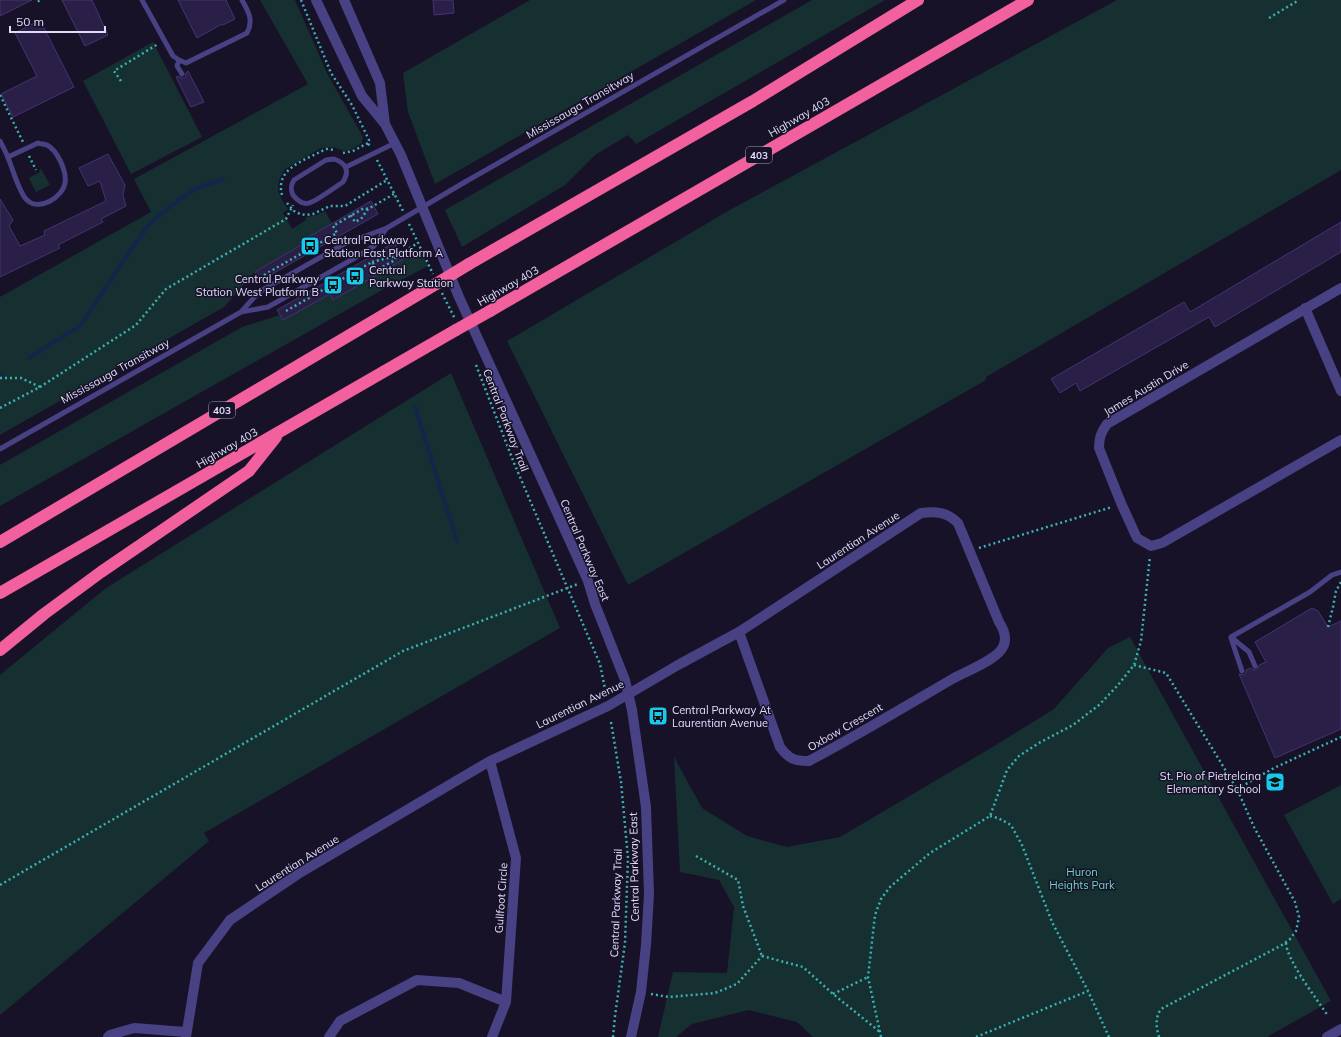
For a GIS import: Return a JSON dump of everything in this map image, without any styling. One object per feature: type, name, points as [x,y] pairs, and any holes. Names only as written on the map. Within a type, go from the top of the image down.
[{"type":"highway","name":"403","points":[[3,539],[469,264],[753,101],[918,0]]},
{"type":"highway","name":"Highway 403","points":[[0,593],[280,432],[456,325],[490,311],[1028,0]]},
{"type":"highway","points":[[0,650],[44,614],[101,572],[249,471],[280,432]]},
{"type":"street","name":"Central Parkway East","points":[[316,0],[362,96],[385,124],[395,143],[462,304],[588,581],[595,604],[625,680],[632,710],[646,807],[649,894],[641,992],[631,1037]]},
{"type":"street","name":"Central Parkway East","points":[[344,0],[380,83],[385,124]]},
{"type":"street","name":"James Austin Drive","points":[[1151,546],[1137,538],[1099,448],[1099,439],[1107,424],[1341,288]]},
{"type":"street","points":[[1305,308],[1341,391]]},
{"type":"street","points":[[1151,546],[1162,543],[1341,440]]},
{"type":"street","name":"Laurentian Avenue","points":[[186,1035],[198,963],[230,920],[298,874],[490,761],[608,706],[739,632],[920,513],[932,511],[943,513],[952,517],[958,523],[999,622]]},
{"type":"street","name":"Oxbow Crescent","points":[[739,632],[780,747],[786,755],[797,761],[809,761],[996,655],[1003,648],[1006,639],[1004,629],[999,622]]},
{"type":"street","name":"Gullfoot Circle","points":[[490,761],[516,858],[506,1002],[492,1037]]},
{"type":"street","points":[[329,1037],[340,1021],[417,980],[459,983],[506,1002]]},
{"type":"street","points":[[108,1037],[134,1028],[186,1035]]},
{"type":"street","points":[[1327,1037],[1341,1029]]},
{"type":"lane","points":[[142,0],[173,56],[186,63],[247,33],[250,28],[251,18],[242,0]]},
{"type":"lane","name":"Mississauga Transitway","points":[[0,449],[241,312],[259,292],[344,244],[387,228],[784,0]]},
{"type":"lane","points":[[179,60],[177,66],[182,74]]},
{"type":"lane","points":[[0,141],[27,201],[38,205],[49,202],[59,196],[65,183],[63,169],[56,153],[47,145],[38,143],[8,157]]},
{"type":"lane","points":[[346,167],[395,143]]},
{"type":"lane","points":[[334,159],[342,162],[346,167],[345,178],[342,182],[309,203],[300,202],[291,191],[291,185],[294,180],[326,160],[334,159]]},
{"type":"lane","name":"Mississauga Transitway","points":[[241,312],[268,307],[353,259],[374,246],[387,228]]},
{"type":"lane","points":[[1231,637],[1310,592],[1332,575],[1341,572]]},
{"type":"lane","points":[[1231,637],[1249,652],[1255,666]]},
{"type":"lane","points":[[1231,637],[1242,671]]},
{"type":"path","points":[[301,0],[331,73],[352,105],[369,140],[368,143]]},
{"type":"path","points":[[1268,18],[1300,0]]},
{"type":"path","points":[[121,80],[114,71],[164,41]]},
{"type":"path","points":[[0,95],[36,170]]},
{"type":"path","points":[[376,159],[404,215]]},
{"type":"path","points":[[351,215],[355,222],[361,219],[368,209],[394,194]]},
{"type":"path","points":[[0,408],[40,387],[136,325],[166,289],[286,219],[296,199]]},
{"type":"path","points":[[264,275],[337,233],[333,226],[364,208],[368,209]]},
{"type":"path","points":[[408,222],[456,325]]},
{"type":"path","points":[[286,311],[372,262],[396,256],[418,243]]},
{"type":"path","points":[[372,262],[377,270],[395,260],[396,256]]},
{"type":"path","name":"Central Parkway Trail","points":[[475,362],[514,463],[600,664],[606,694]]},
{"type":"path","points":[[0,378],[21,378],[40,387]]},
{"type":"path","points":[[970,551],[1110,508],[1121,503]]},
{"type":"path","points":[[881,1037],[868,977],[875,915],[881,900],[890,886],[930,853],[990,816],[1006,770],[1019,756],[1072,725],[1099,705],[1134,665],[1141,641],[1151,546]]},
{"type":"path","points":[[0,885],[403,651],[588,581]]},
{"type":"path","points":[[1328,627],[1334,607],[1336,591],[1341,582]]},
{"type":"path","points":[[1134,665],[1166,673],[1237,789],[1254,827],[1295,902],[1299,917],[1296,931],[1286,942],[1161,1009],[1157,1015],[1156,1025],[1159,1037]]},
{"type":"path","name":"Central Parkway Trail","points":[[611,722],[621,782],[628,858],[625,943],[613,1037]]},
{"type":"path","points":[[1237,789],[1274,768],[1341,737]]},
{"type":"path","points":[[990,816],[998,818],[1011,825],[1022,845],[1052,922],[1088,991],[1109,1037]]},
{"type":"path","points":[[696,856],[738,880],[743,906],[762,956]]},
{"type":"path","points":[[1286,942],[1286,950],[1301,976],[1328,1016]]},
{"type":"path","points":[[641,992],[669,997],[715,993],[737,984],[762,956]]},
{"type":"path","points":[[762,956],[803,966],[833,994],[880,1032]]},
{"type":"path","points":[[1295,978],[1301,976]]},
{"type":"path","points":[[833,994],[868,977]]},
{"type":"path","points":[[976,1037],[1088,991]]},
{"type":"green space","points":[[260,0],[295,0],[328,75],[363,137],[362,143],[352,149],[344,151],[333,147],[321,148],[285,169],[279,180],[278,191],[288,209],[283,213],[292,229],[306,220],[306,217],[317,215],[325,211],[332,223],[300,242],[301,245],[255,272],[224,307],[0,435],[0,297],[151,212],[134,179],[308,84]]},
{"type":"green space","points":[[530,0],[756,0],[435,184],[408,112],[403,73]]},
{"type":"green space","points":[[812,0],[885,0],[636,144],[628,135],[595,155],[565,185],[462,247],[445,210]]},
{"type":"green space","points":[[1117,0],[1341,0],[1341,170],[986,377],[986,380],[628,585],[507,341],[728,211]]},
{"type":"green space","points":[[153,42],[202,137],[131,174],[83,81]]},
{"type":"green space","points":[[41,169],[50,185],[36,192],[29,178],[40,172],[39,170]]},
{"type":"green space","points":[[418,254],[423,256],[428,266],[382,290],[0,506],[0,465],[242,327],[280,315],[283,320],[330,294],[333,300],[410,255]]},
{"type":"green space","points":[[451,373],[560,628],[204,833],[209,841],[0,1015],[0,675],[106,588]]},
{"type":"green space","name":"Huron Heights Park","points":[[1130,637],[1331,1001],[1267,1037],[813,1037],[797,1022],[749,1010],[692,1024],[676,1037],[658,1037],[673,972],[727,973],[734,907],[719,880],[680,872],[674,757],[702,808],[747,836],[787,847],[840,837],[1054,709],[1108,648]]},
{"type":"green space","points":[[1341,785],[1341,899],[1333,904],[1284,815]]},
{"type":"building","points":[[0,0],[32,0],[0,16]]},
{"type":"building","points":[[62,0],[92,0],[108,35],[85,46]]},
{"type":"building","points":[[178,0],[226,0],[235,19],[223,25],[222,24],[197,38]]},
{"type":"building","points":[[433,0],[453,0],[454,13],[434,15]]},
{"type":"building","points":[[40,20],[74,87],[13,117],[1,94],[37,76],[15,33]]},
{"type":"building","points":[[188,71],[204,102],[191,107],[176,77],[179,76],[180,78],[184,78]]},
{"type":"building","points":[[108,154],[125,185],[123,195],[126,206],[101,219],[103,222],[58,245],[60,248],[0,277],[0,199],[13,220],[9,226],[20,246],[45,235],[44,231],[106,201],[100,181],[88,186],[79,168]]},
{"type":"building","points":[[371,201],[378,214],[260,281],[255,272],[301,245],[300,242]]},
{"type":"building","points":[[1341,222],[1341,252],[1215,327],[1209,317],[1080,391],[1076,383],[1060,393],[1051,379],[1184,302],[1190,312]]},
{"type":"building","name":"Central Parkway Station","points":[[394,242],[404,259],[333,300],[330,294],[283,320],[277,310]]},
{"type":"building","points":[[1312,608],[1318,611],[1328,627],[1341,621],[1341,729],[1275,758],[1239,674],[1244,675],[1246,670],[1251,668],[1254,670],[1257,669],[1259,665],[1266,662],[1255,642]]},
{"type":"waterway","points":[[29,358],[81,325],[150,223],[195,189],[223,179]]},
{"type":"waterway","points":[[415,407],[457,541]]},
{"type":"place","name":"Central Parkway Station East Platform A","points":[[310,246]]},
{"type":"place","name":"Central Parkway Station","points":[[355,276]]},
{"type":"place","name":"Central Parkway Station West Platform B","points":[[333,285]]},
{"type":"place","name":"Central Parkway At Laurentian Avenue","points":[[658,716]]},
{"type":"place","name":"St. Pio of Pietrelcina Elementary School","points":[[1275,782]]}]
